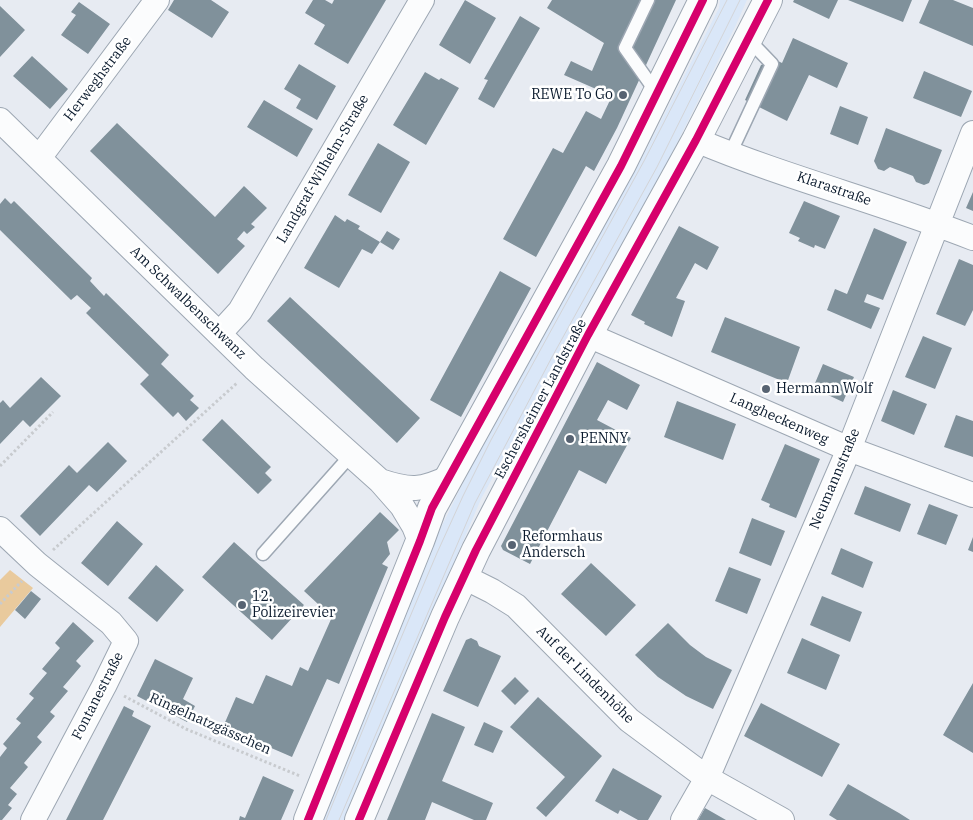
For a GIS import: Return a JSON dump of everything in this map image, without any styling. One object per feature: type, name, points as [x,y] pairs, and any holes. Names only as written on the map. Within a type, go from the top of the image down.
[{"type":"main road","points":[[308,820],[432,508],[621,166],[703,0]]},
{"type":"main road","name":"Eschersheimer Landstraße","points":[[359,820],[445,617],[505,494],[588,335],[696,140],[768,0]]},
{"type":"street","name":"Herweghstraße","points":[[38,158],[158,0]]},
{"type":"street","name":"Landgraf-Wilhelm-Straße","points":[[219,334],[240,311],[422,0]]},
{"type":"street","name":"Am Schwalbenschwanz","points":[[0,120],[254,368],[380,481],[411,519],[420,541]]},
{"type":"street","name":"Neumannstraße","points":[[683,820],[707,778],[849,449],[973,133]]},
{"type":"street","name":"Klarastraße","points":[[696,140],[730,154],[973,238]]},
{"type":"street","name":"Langheckenweg","points":[[588,335],[849,449],[973,495]]},
{"type":"street","name":"Am Schwalbenschwanz","points":[[380,481],[401,488],[418,488],[436,483],[450,476]]},
{"type":"street","name":"Fontanestraße","points":[[0,528],[37,564],[111,623],[126,641],[33,820]]},
{"type":"street","name":"Auf der Lindenhöhe","points":[[464,577],[516,606],[629,720],[707,778],[782,820]]},
{"type":"lane","points":[[648,0],[625,48],[656,92]]},
{"type":"lane","points":[[730,154],[772,64],[748,40]]},
{"type":"lane","points":[[263,554],[351,455]]},
{"type":"path","points":[[0,604],[37,564],[254,368]]},
{"type":"path","points":[[0,466],[53,412]]},
{"type":"shaded area","points":[[720,0],[747,0],[663,171],[576,324],[481,499],[345,820],[315,820],[432,546],[460,489],[485,439],[641,160],[719,8]]},
{"type":"shaded area","points":[[10,570],[33,588],[0,627],[0,580]]},
{"type":"building","points":[[174,0],[211,0],[229,12],[212,38],[168,10]]},
{"type":"building","points":[[313,0],[325,0],[332,4],[334,0],[386,0],[348,64],[314,44],[325,25],[305,13]]},
{"type":"building","points":[[465,0],[496,18],[470,64],[439,45]]},
{"type":"building","points":[[552,0],[676,0],[617,128],[594,171],[586,166],[536,257],[503,239],[553,148],[563,153],[586,111],[601,119],[612,96],[564,75],[571,61],[592,71],[604,43],[547,8]]},
{"type":"building","points":[[794,0],[838,0],[829,19],[793,2]]},
{"type":"building","points":[[848,0],[912,0],[903,22]]},
{"type":"building","points":[[929,0],[953,0],[973,8],[973,46],[919,23]]},
{"type":"building","points":[[79,2],[110,24],[88,54],[61,35],[76,15],[71,12]]},
{"type":"building","points":[[0,6],[25,30],[0,57]]},
{"type":"building","points":[[520,16],[540,28],[494,108],[478,99],[488,80],[484,79]]},
{"type":"building","points":[[793,38],[848,63],[837,88],[809,75],[787,121],[745,100],[761,65],[774,59],[782,63]]},
{"type":"building","points":[[32,56],[68,89],[50,109],[13,76]]},
{"type":"building","points":[[299,64],[336,86],[317,120],[296,108],[301,99],[284,89]]},
{"type":"building","points":[[924,71],[972,91],[961,117],[913,98]]},
{"type":"building","points":[[425,72],[459,88],[426,145],[393,125]]},
{"type":"building","points":[[264,100],[313,129],[297,157],[247,127]]},
{"type":"building","points":[[840,106],[868,117],[858,145],[830,134]]},
{"type":"building","points":[[117,123],[215,217],[244,186],[267,208],[251,224],[255,227],[247,234],[244,231],[237,239],[245,246],[218,274],[90,151]]},
{"type":"building","points":[[886,128],[942,150],[929,183],[924,185],[916,182],[913,176],[890,167],[884,171],[878,169],[874,161]]},
{"type":"building","points":[[378,143],[410,162],[381,213],[348,195]]},
{"type":"building","points":[[973,192],[973,211],[966,208]]},
{"type":"building","points":[[5,198],[11,204],[14,201],[92,278],[90,281],[104,296],[106,293],[169,355],[161,364],[194,396],[190,400],[199,408],[186,421],[178,412],[173,417],[140,384],[149,375],[86,313],[91,308],[77,295],[71,300],[0,230],[0,204]]},
{"type":"building","points":[[804,201],[840,216],[825,249],[815,245],[814,248],[798,241],[800,238],[789,233]]},
{"type":"building","points":[[335,215],[345,222],[347,219],[360,226],[358,229],[380,242],[372,254],[362,249],[339,288],[304,268]]},
{"type":"building","points":[[679,226],[719,247],[707,270],[695,263],[676,298],[685,301],[672,337],[644,324],[645,322],[631,315]]},
{"type":"building","points":[[874,228],[907,242],[883,300],[867,294],[864,302],[880,308],[871,329],[827,310],[835,289],[847,294]]},
{"type":"building","points":[[387,231],[400,239],[393,250],[380,242]]},
{"type":"building","points":[[959,259],[973,265],[973,310],[965,326],[936,314]]},
{"type":"building","points":[[500,271],[531,288],[461,417],[430,400]]},
{"type":"building","points":[[290,297],[420,418],[397,443],[267,321]]},
{"type":"building","points":[[725,317],[800,347],[787,383],[711,352]]},
{"type":"building","points":[[923,336],[952,348],[935,389],[905,377]]},
{"type":"building","points":[[597,362],[640,385],[627,410],[608,400],[597,420],[631,438],[606,484],[579,470],[530,564],[503,550],[501,546]]},
{"type":"building","points":[[823,364],[854,377],[843,402],[813,388]]},
{"type":"building","points":[[41,377],[61,396],[30,427],[23,420],[0,444],[0,403],[3,400],[10,408]]},
{"type":"building","points":[[893,390],[927,404],[914,435],[881,421]]},
{"type":"building","points":[[677,401],[736,424],[723,460],[664,437]]},
{"type":"building","points":[[956,415],[973,421],[973,457],[944,447]]},
{"type":"building","points":[[222,419],[271,467],[265,473],[272,480],[258,494],[202,440]]},
{"type":"building","points":[[108,442],[127,461],[97,492],[89,485],[40,536],[20,516],[69,465],[77,473]]},
{"type":"building","points":[[785,444],[820,459],[796,518],[769,507],[770,504],[761,500]]},
{"type":"building","points":[[865,486],[911,504],[900,532],[854,514]]},
{"type":"building","points":[[929,504],[958,515],[946,545],[917,534]]},
{"type":"building","points":[[380,512],[399,530],[387,542],[390,554],[382,564],[388,567],[339,684],[327,679],[292,757],[223,727],[236,697],[253,704],[266,675],[292,686],[300,667],[308,671],[332,617],[304,591]]},
{"type":"building","points":[[752,518],[785,531],[771,566],[739,553]]},
{"type":"building","points":[[117,521],[143,544],[108,586],[81,563]]},
{"type":"building","points":[[973,537],[973,552],[968,550]]},
{"type":"building","points":[[234,542],[304,605],[272,640],[202,577]]},
{"type":"building","points":[[841,548],[873,562],[863,588],[831,574]]},
{"type":"building","points":[[591,563],[636,605],[606,636],[561,594]]},
{"type":"building","points":[[156,565],[184,590],[157,622],[128,598]]},
{"type":"building","points":[[729,567],[761,579],[747,614],[715,601]]},
{"type":"building","points":[[31,591],[41,599],[25,619],[15,610]]},
{"type":"building","points":[[822,596],[862,612],[850,642],[810,625]]},
{"type":"building","points":[[73,622],[94,641],[76,661],[81,666],[63,687],[68,691],[50,712],[55,716],[37,737],[42,742],[24,763],[28,767],[10,788],[17,794],[8,805],[12,808],[0,820],[0,757],[7,748],[3,744],[21,723],[16,719],[34,698],[29,694],[47,673],[42,669],[60,648],[55,643]]},
{"type":"building","points":[[668,623],[690,645],[706,657],[732,670],[713,709],[686,696],[658,677],[635,655]]},
{"type":"building","points":[[471,638],[477,641],[479,646],[501,656],[478,707],[443,691],[466,640]]},
{"type":"building","points":[[802,638],[840,655],[826,690],[787,673]]},
{"type":"building","points":[[155,659],[193,678],[183,699],[195,706],[187,722],[137,696]]},
{"type":"building","points":[[515,677],[529,691],[515,705],[501,691]]},
{"type":"building","points":[[973,683],[973,753],[943,735]]},
{"type":"building","points":[[538,697],[602,756],[546,817],[536,808],[565,777],[510,727]]},
{"type":"building","points":[[761,703],[840,744],[822,777],[744,736]]},
{"type":"building","points":[[124,706],[134,711],[132,716],[151,726],[103,820],[66,820]]},
{"type":"building","points":[[432,713],[465,727],[442,781],[493,803],[486,820],[474,820],[432,802],[425,820],[387,820]]},
{"type":"building","points":[[484,722],[503,731],[493,753],[474,745]]},
{"type":"building","points":[[613,768],[662,796],[648,820],[638,820],[620,810],[618,814],[595,801]]},
{"type":"building","points":[[263,776],[294,790],[281,820],[239,820],[240,816],[245,818]]},
{"type":"building","points":[[848,784],[910,820],[837,820],[829,815]]},
{"type":"building","points":[[705,808],[726,820],[698,820]]},
{"type":"tram line","points":[[326,820],[382,683],[463,496],[491,440],[644,161],[727,0]]},
{"type":"tram line","points":[[339,820],[475,503],[552,357],[657,167],[740,0]]},
{"type":"cycle path","points":[[308,820],[432,508],[621,166],[703,0]]},
{"type":"cycle path","points":[[359,820],[445,617],[476,550],[588,335],[696,140],[768,0]]},
{"type":"place","name":"REWE To Go","points":[[623,95]]},
{"type":"place","name":"Hermann Wolf","points":[[766,389]]},
{"type":"place","name":"PENNY","points":[[570,439]]},
{"type":"place","name":"Reformhaus Andersch","points":[[512,545]]},
{"type":"place","name":"12. Polizeirevier","points":[[242,605]]}]
